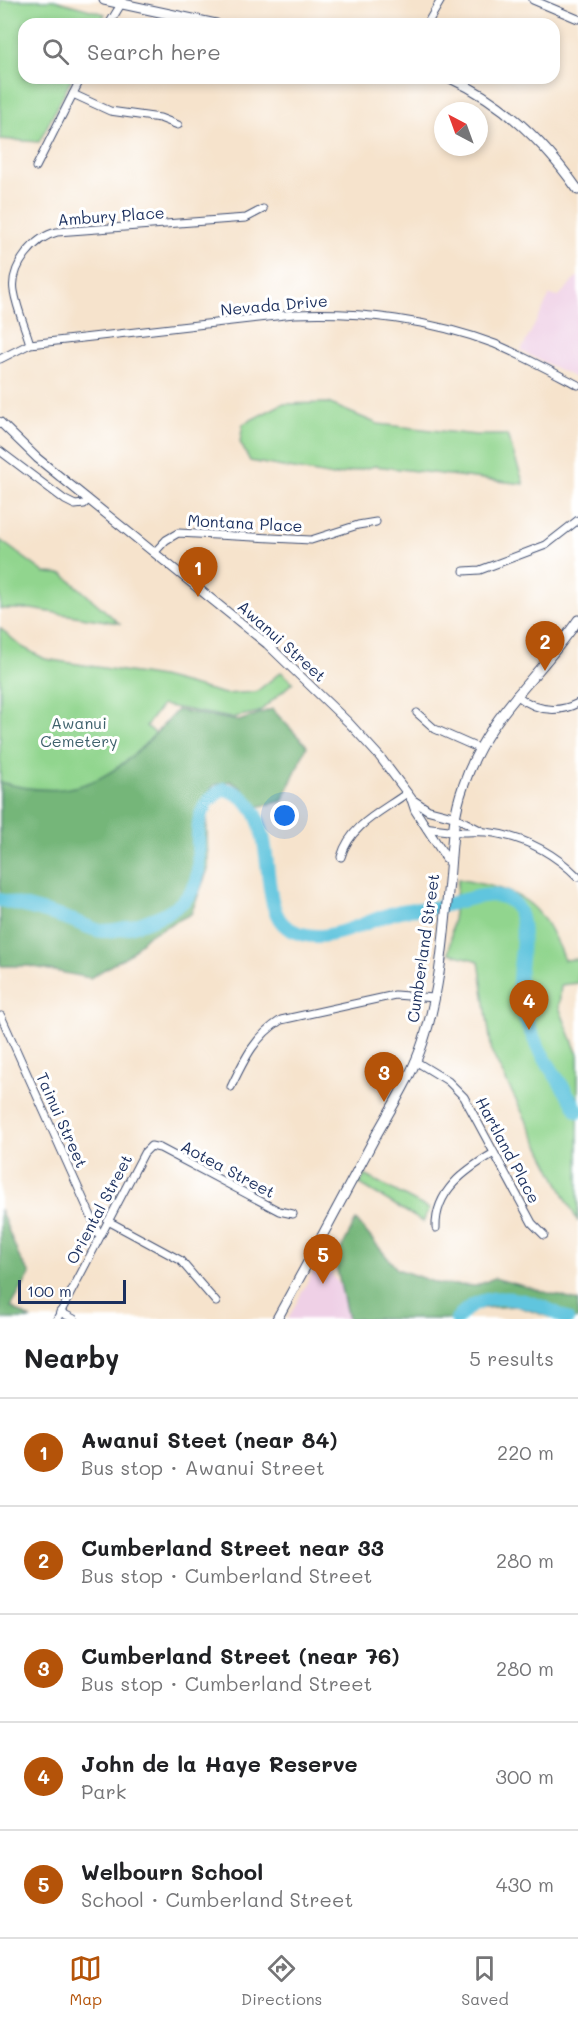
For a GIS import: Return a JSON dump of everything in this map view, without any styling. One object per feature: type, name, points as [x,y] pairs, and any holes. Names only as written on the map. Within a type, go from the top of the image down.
[{"type":"main road","points":[[104,0],[123,2],[191,18]]},
{"type":"main road","points":[[460,84],[497,105],[522,126],[578,190]]},
{"type":"main road","name":"Cumberland Street","points":[[277,1319],[415,1061],[427,1029],[434,998],[449,885],[455,817],[462,787],[478,748],[516,694],[554,653],[578,620]]},
{"type":"street","points":[[430,18],[441,0]]},
{"type":"street","points":[[533,0],[578,19]]},
{"type":"street","points":[[113,18],[123,2]]},
{"type":"street","points":[[36,167],[78,84]]},
{"type":"street","points":[[73,94],[110,111],[160,118],[178,125]]},
{"type":"street","name":"Ambury Place","points":[[30,344],[14,290],[14,280],[31,248],[38,240],[57,232],[246,219],[263,209]]},
{"type":"street","name":"Nevada Drive","points":[[0,359],[30,344],[294,314],[337,314],[422,324],[494,344],[578,385]]},
{"type":"street","name":"Awanui Street","points":[[0,422],[37,458],[281,657],[365,740],[409,796],[450,864]]},
{"type":"street","points":[[0,451],[65,500],[75,505],[84,504],[88,500]]},
{"type":"street","points":[[464,571],[480,570],[546,545],[578,520]]},
{"type":"street","name":"Montana Place","points":[[154,553],[166,540],[178,533],[311,540],[358,525],[376,522]]},
{"type":"street","points":[[516,694],[544,710],[563,709],[578,703]]},
{"type":"street","points":[[417,713],[435,729],[478,748]]},
{"type":"street","points":[[340,857],[347,839],[355,830],[409,796]]},
{"type":"street","name":"Awanui Street","points":[[409,796],[428,810],[455,817]]},
{"type":"street","points":[[455,817],[482,831],[512,836],[538,846],[565,864],[578,877]]},
{"type":"street","points":[[428,828],[472,833],[482,831]]},
{"type":"street","points":[[231,1087],[251,1048],[270,1027],[281,1020],[395,995],[434,998]]},
{"type":"street","name":"Tainui Street","points":[[1,1016],[100,1236]]},
{"type":"street","name":"Hartland Place","points":[[415,1061],[441,1076],[458,1090],[532,1223],[544,1235]]},
{"type":"street","name":"Oriental Street","points":[[58,1315],[144,1153],[151,1146]]},
{"type":"street","name":"Aotea Street","points":[[151,1146],[160,1148],[279,1211],[293,1214]]},
{"type":"street","points":[[436,1228],[436,1215],[451,1184],[461,1173],[494,1153]]},
{"type":"street","points":[[108,1221],[180,1260],[216,1302]]},
{"type":"street","points":[[58,1315],[74,1319]]},
{"type":"shaded area","points":[[578,276],[578,379],[521,351],[550,295],[558,297]]},
{"type":"shaded area","points":[[320,1258],[358,1310],[360,1319],[288,1319]]},
{"type":"green space","points":[[0,0],[54,0],[105,14],[103,18],[18,18],[18,84],[69,84],[39,142],[0,139]]},
{"type":"green space","points":[[328,403],[378,424],[476,435],[507,435],[524,484],[375,466],[333,476],[250,461],[240,442],[243,424],[282,404]]},
{"type":"green space","points":[[0,540],[45,573],[63,574],[119,623],[31,609],[0,609]]},
{"type":"green space","name":"Awanui Cemetery","points":[[0,628],[22,647],[45,659],[161,677],[225,694],[256,692],[281,672],[293,682],[259,712],[231,718],[162,705],[146,726],[158,735],[131,815],[0,804]]},
{"type":"green space","points":[[272,709],[307,746],[282,801],[252,808],[242,788],[230,781],[214,785],[206,796],[208,869],[191,914],[147,936],[130,954],[90,978],[29,966],[0,966],[0,782],[30,788],[56,789],[79,786],[100,778],[120,766],[139,750],[177,710],[239,721]]},
{"type":"green space","points":[[458,879],[498,888],[525,900],[546,922],[564,960],[578,959],[578,983],[561,985],[559,1007],[578,1055],[578,1222],[492,1053],[479,961],[449,953]]},
{"type":"green space","points":[[365,1175],[429,1209],[423,1222],[360,1184]]},
{"type":"green space","points":[[0,1209],[19,1257],[30,1274],[11,1307],[31,1319],[0,1319]]},
{"type":"green space","points":[[356,1220],[397,1269],[439,1284],[476,1286],[494,1278],[578,1301],[578,1319],[556,1319],[516,1306],[482,1308],[464,1314],[460,1319],[348,1319],[335,1261]]},
{"type":"waterway","points":[[0,900],[54,914],[102,931],[129,927],[155,918],[180,904],[193,889],[198,872],[200,819],[207,803],[224,789],[243,798],[256,814],[262,834],[272,899],[277,916],[288,928],[301,934],[329,935],[402,911],[437,907],[488,895],[507,899],[515,905],[522,923],[519,990],[527,1024],[542,1054],[578,1111]]},
{"type":"waterway","points":[[457,1319],[468,1308],[495,1299],[525,1301],[567,1319]]},
{"type":"place","name":"Awanui Steet (near 84)","points":[[198,597]]},
{"type":"place","name":"Cumberland Street near 33","points":[[545,671]]},
{"type":"place","name":"John de la Haye Reserve","points":[[529,1030]]},
{"type":"place","name":"Cumberland Street (near 76)","points":[[384,1102]]},
{"type":"place","name":"Welbourn School","points":[[323,1284]]}]
